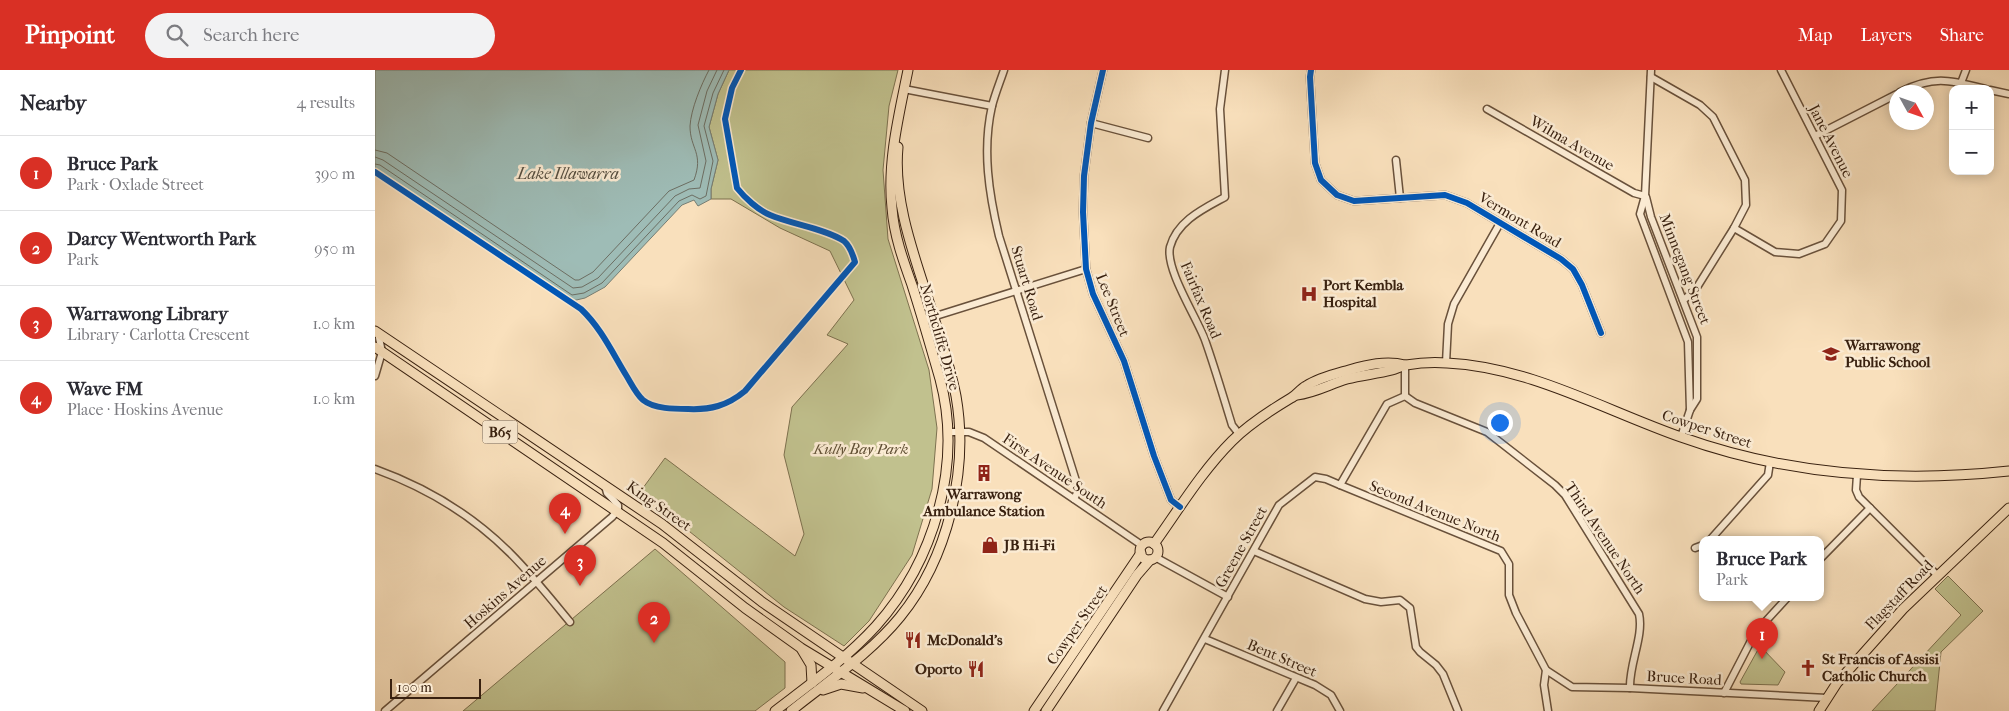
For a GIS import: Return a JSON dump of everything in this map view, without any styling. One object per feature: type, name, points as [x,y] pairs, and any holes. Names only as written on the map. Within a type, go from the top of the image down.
[{"type":"main road","name":"Northcliffe Drive","points":[[775,711],[832,667],[886,614],[922,558],[937,512],[943,486],[947,465],[948,432],[941,382],[897,239],[892,209],[892,151],[909,70]]},
{"type":"main road","name":"Northcliffe Drive","points":[[791,711],[852,663],[899,618],[929,571],[950,511],[957,478],[959,431],[956,396],[907,231],[900,190],[898,151],[904,89]]},
{"type":"main road","name":"King Street","points":[[377,332],[677,534],[762,602],[922,711]]},
{"type":"main road","name":"King Street","points":[[379,350],[675,551],[751,613],[801,648],[905,711]]},
{"type":"main road","name":"Cowper Street","points":[[1154,544],[1203,475],[1239,434],[1306,386],[1356,368],[1392,362],[1405,365],[1446,363],[1528,376],[1681,437],[1770,462],[1857,475],[1932,477],[2009,471]]},
{"type":"main road","name":"Cowper Street","points":[[1297,394],[1310,393],[1360,376],[1393,370],[1405,365]]},
{"type":"main road","points":[[1323,388],[1336,374],[1343,376],[1355,373],[1360,376]]},
{"type":"main road","name":"Flagstaff Road","points":[[1819,711],[1837,683],[1876,638],[1937,575],[2009,508]]},
{"type":"main road","points":[[1149,543],[1154,544],[1158,552],[1153,558],[1145,559],[1142,550],[1149,543]]},
{"type":"main road","name":"Cowper Street","points":[[1034,711],[1142,550]]},
{"type":"main road","name":"Cowper Street","points":[[1046,711],[1137,575],[1153,558]]},
{"type":"main road","points":[[801,648],[811,664],[812,682]]},
{"type":"main road","points":[[809,697],[841,684],[870,689]]},
{"type":"street","name":"Stuart Road","points":[[1005,70],[992,106],[988,134],[987,167],[991,201],[999,236],[1077,484],[1078,491],[1074,499]]},
{"type":"street","name":"Lee Street","points":[[1103,70],[1091,123],[1084,176],[1083,212],[1086,269],[1093,294],[1124,362],[1171,500],[1180,507]]},
{"type":"street","name":"Fairfax Road","points":[[1225,70],[1220,109],[1225,197],[1186,220],[1175,235],[1170,248],[1170,259],[1173,271],[1205,339],[1232,424],[1239,434]]},
{"type":"street","name":"Vermont Road","points":[[1311,70],[1315,163],[1321,180],[1337,195],[1354,201],[1445,195],[1467,203],[1561,259],[1573,269],[1582,285],[1601,333]]},
{"type":"street","name":"Jane Avenue","points":[[1734,228],[1775,252],[1799,254],[1825,244],[1841,221],[1842,190],[1781,70]]},
{"type":"street","points":[[1961,83],[1966,70]]},
{"type":"street","points":[[1651,74],[1700,105],[1713,117],[1745,180],[1746,205],[1694,292],[1683,300]]},
{"type":"street","name":"Minnegang Street","points":[[1651,74],[1645,196],[1640,214],[1688,342],[1690,410]]},
{"type":"street","points":[[1915,85],[1943,79],[1969,85]]},
{"type":"street","points":[[904,89],[992,106]]},
{"type":"street","points":[[1994,91],[2009,94]]},
{"type":"street","points":[[1815,136],[1889,98]]},
{"type":"street","name":"Wilma Avenue","points":[[1487,109],[1634,193],[1645,196]]},
{"type":"street","points":[[1091,123],[1148,138]]},
{"type":"street","points":[[1396,160],[1400,198]]},
{"type":"street","name":"Minnegang Street","points":[[1645,196],[1651,217],[1697,337],[1697,399],[1690,410],[1681,437]]},
{"type":"street","points":[[1446,363],[1448,324],[1454,304],[1501,223]]},
{"type":"street","points":[[923,320],[1086,269]]},
{"type":"street","points":[[375,376],[379,350],[377,332]]},
{"type":"street","points":[[1340,485],[1387,404],[1401,400],[1405,396],[1405,365]]},
{"type":"street","name":"Third Avenue North","points":[[1405,396],[1415,403],[1487,432],[1565,495],[1639,614],[1640,624],[1631,671],[1631,688]]},
{"type":"street","name":"First Avenue South","points":[[948,432],[969,432],[984,438],[1074,499],[1142,550]]},
{"type":"street","points":[[1714,536],[1768,475],[1770,462]]},
{"type":"street","points":[[375,468],[420,488],[461,513],[505,549],[570,622]]},
{"type":"street","points":[[1857,475],[1857,494],[1937,575]]},
{"type":"street","name":"Greene Street","points":[[1163,711],[1279,505],[1315,477],[1340,485]]},
{"type":"street","name":"Second Avenue North","points":[[1340,485],[1501,551],[1509,564],[1509,595],[1516,613],[1546,670]]},
{"type":"street","points":[[605,486],[607,492],[618,505],[617,511]]},
{"type":"street","points":[[1824,555],[1869,508]]},
{"type":"street","name":"Hoskins Avenue","points":[[385,711],[617,511]]},
{"type":"street","points":[[1695,548],[1699,546]]},
{"type":"street","points":[[1254,551],[1365,599],[1381,602],[1400,600],[1410,608],[1416,647],[1443,674],[1458,711]]},
{"type":"street","points":[[1153,558],[1228,597]]},
{"type":"street","points":[[1724,693],[1755,633],[1784,601]]},
{"type":"street","name":"Bent Street","points":[[1205,639],[1315,685],[1331,695],[1340,711]]},
{"type":"street","points":[[1546,670],[1543,686],[1549,711]]},
{"type":"street","name":"Bruce Road","points":[[1546,670],[1572,687],[1631,688],[1827,698]]},
{"type":"street","points":[[1277,711],[1296,678]]},
{"type":"green space","name":"Kully Bay Park","points":[[729,70],[898,70],[889,106],[883,170],[888,239],[929,370],[937,428],[932,489],[912,555],[869,621],[844,646],[784,607],[640,492],[665,458],[795,556],[804,534],[784,455],[792,407],[848,344],[827,335],[854,300],[830,251],[780,228],[731,199],[711,199],[711,189],[718,160],[709,127],[718,94]]},
{"type":"green space","points":[[655,549],[785,662],[785,688],[755,711],[463,711]]},
{"type":"green space","points":[[1948,576],[1983,611],[1941,652],[1935,711],[1872,711],[1961,615],[1935,589]]},
{"type":"green space","points":[[1760,646],[1785,672],[1778,685],[1741,684],[1740,682]]},
{"type":"water","name":"Lake Illawarra","points":[[375,70],[729,70],[718,94],[709,127],[718,160],[711,189],[711,199],[698,206],[694,200],[682,205],[605,287],[585,298],[572,301],[375,168]]},
{"type":"cycle path","points":[[375,172],[581,309],[600,332],[638,395],[643,400],[659,407],[671,409],[711,408],[725,404],[745,391],[855,262],[850,248],[844,241],[828,233],[765,213],[737,188],[725,119],[732,88],[741,70]]},
{"type":"cycle path","points":[[1103,70],[1091,123],[1084,176],[1083,212],[1086,269],[1093,294],[1124,361],[1154,456],[1171,500],[1180,507]]},
{"type":"cycle path","points":[[1311,70],[1315,163],[1321,180],[1337,195],[1354,201],[1445,195],[1467,203],[1561,259],[1573,269],[1582,285],[1601,333]]},
{"type":"place","name":"Port Kembla Hospital","points":[[1309,294]]},
{"type":"place","name":"Warrawong Public School","points":[[1831,354]]},
{"type":"place","name":"Warrawong Ambulance Station","points":[[984,473]]},
{"type":"place","name":"Wave FM","points":[[565,534]]},
{"type":"place","name":"JB Hi-Fi","points":[[990,545]]},
{"type":"place","name":"Warrawong Library","points":[[580,586]]},
{"type":"place","name":"McDonald's","points":[[913,640]]},
{"type":"place","name":"Darcy Wentworth Park","points":[[654,643]]},
{"type":"place","name":"Bruce Park","points":[[1762,659]]},
{"type":"place","name":"St Francis of Assisi Catholic Church","points":[[1808,668]]},
{"type":"place","name":"Oporto","points":[[976,669]]}]
